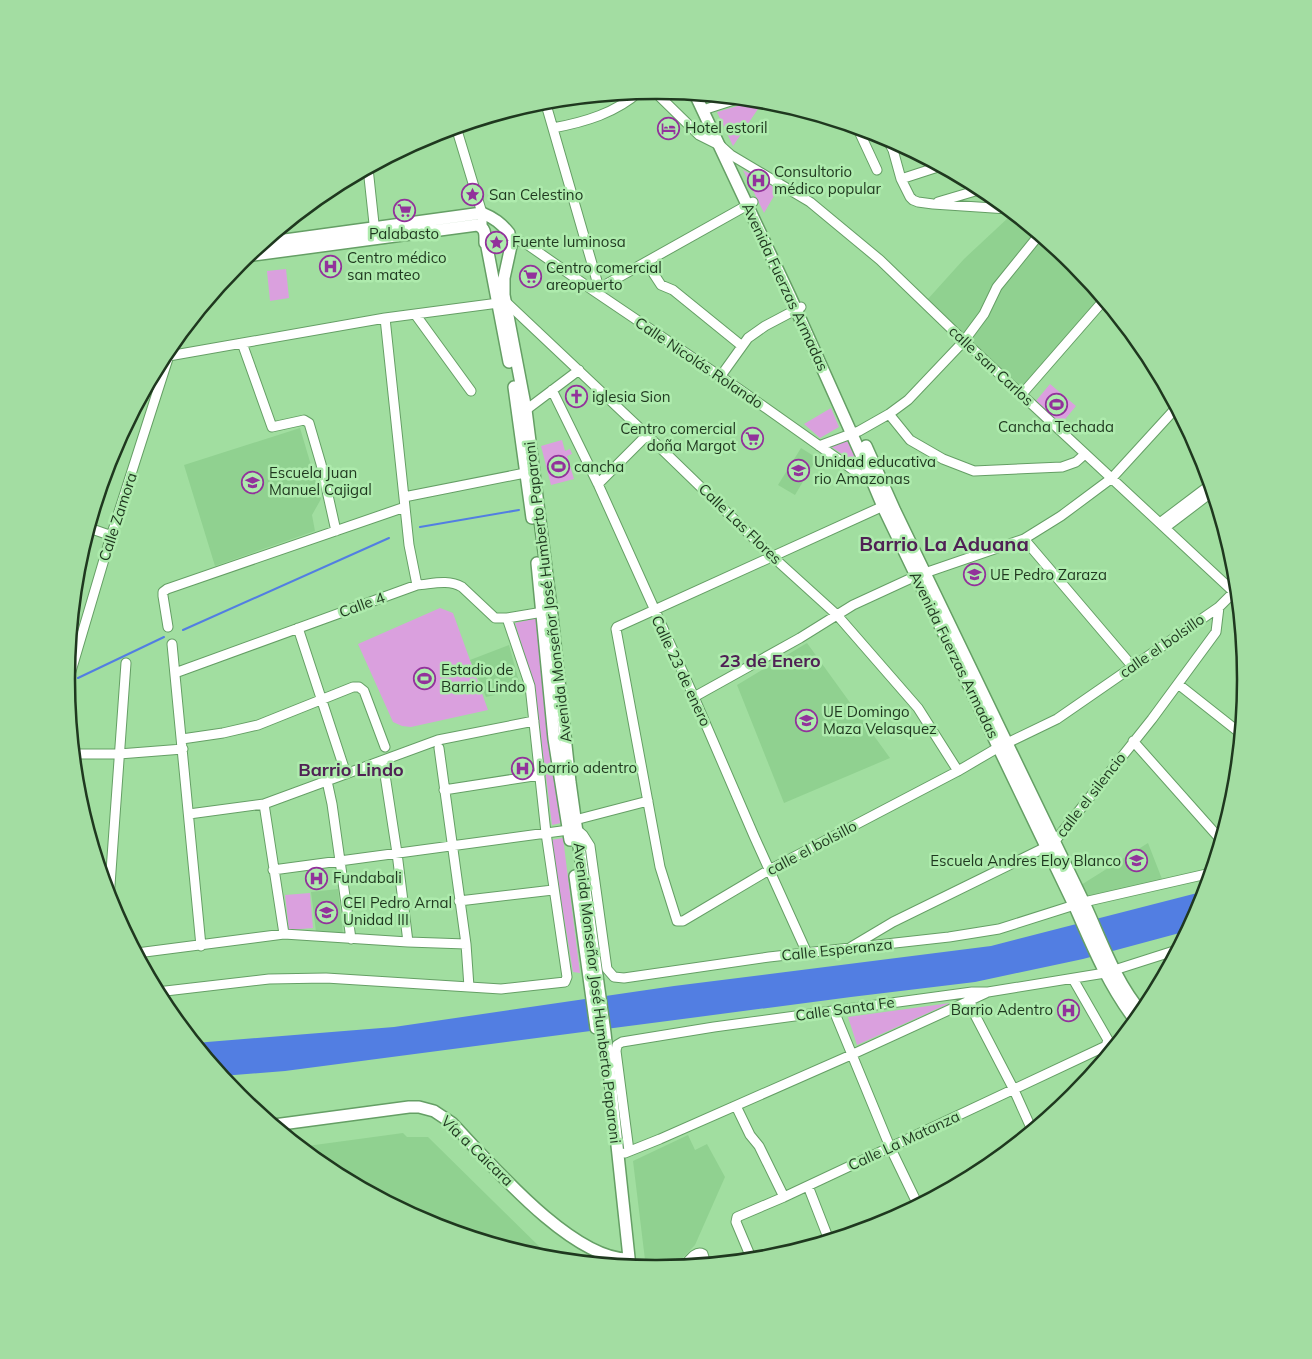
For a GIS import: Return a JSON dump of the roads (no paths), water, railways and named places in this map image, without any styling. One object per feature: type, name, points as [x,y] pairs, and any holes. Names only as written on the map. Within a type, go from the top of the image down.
[{"type":"street","points":[[662,99],[699,135],[720,146],[731,155]]},
{"type":"street","points":[[553,128],[582,123],[612,111],[631,100]]},
{"type":"street","name":"Avenida Fuerzas Armadas","points":[[700,100],[731,155],[750,203],[920,575],[1080,905],[1122,1003],[1131,1014]]},
{"type":"street","name":"Avenida Fuerzas Armadas","points":[[705,101],[706,109],[720,146],[750,203]]},
{"type":"street","points":[[706,109],[726,103]]},
{"type":"street","points":[[547,109],[596,290],[750,203]]},
{"type":"street","points":[[271,245],[375,233],[482,226],[482,213],[458,133]]},
{"type":"street","points":[[861,136],[877,170]]},
{"type":"street","points":[[893,150],[902,179],[910,197],[914,200],[933,204],[995,208]]},
{"type":"street","name":"calle san Carlos","points":[[731,155],[810,202],[880,260],[964,341],[1229,588]]},
{"type":"street","points":[[902,179],[933,169]]},
{"type":"street","points":[[369,175],[375,233]]},
{"type":"street","points":[[933,204],[971,191]]},
{"type":"street","points":[[375,233],[482,213],[493,217],[502,224],[510,239],[505,252],[493,253],[486,245],[487,234],[493,229],[502,228],[510,239]]},
{"type":"street","name":"Avenida Monseñor José Humberto Paparoni","points":[[482,226],[502,302],[526,410],[573,826],[618,1155],[626,1259]]},
{"type":"street","name":"Calle Nicolás Rolando","points":[[510,239],[528,245],[596,290],[880,487]]},
{"type":"street","name":"Avenida Monseñor José Humberto Paparoni","points":[[510,239],[502,302],[516,394],[543,612],[554,739],[573,826]]},
{"type":"street","points":[[819,446],[855,432],[889,414],[908,400],[964,341],[984,314],[997,286],[1035,240]]},
{"type":"street","points":[[646,262],[661,285],[674,290],[742,346]]},
{"type":"street","points":[[175,354],[385,318],[502,302]]},
{"type":"street","name":"Calle Las Flores","points":[[502,302],[579,370],[773,557],[837,615],[918,708],[958,771]]},
{"type":"street","points":[[1022,394],[1100,305]]},
{"type":"street","points":[[720,376],[748,338],[765,326],[798,308]]},
{"type":"street","points":[[415,314],[471,391]]},
{"type":"street","points":[[385,318],[409,545],[417,585]]},
{"type":"street","points":[[242,343],[272,427],[304,420],[309,423],[321,464],[336,531]]},
{"type":"street","points":[[526,410],[579,370]]},
{"type":"street","name":"Calle Zamora","points":[[76,656],[159,379]]},
{"type":"street","name":"Calle 23 de enero","points":[[552,390],[598,484],[807,953]]},
{"type":"street","points":[[694,697],[852,605],[920,575],[1024,539],[1061,516],[1112,478],[1172,413]]},
{"type":"street","points":[[889,414],[910,440],[943,459],[974,471],[1062,467],[1076,462],[1085,454]]},
{"type":"street","points":[[598,484],[647,435]]},
{"type":"street","points":[[404,497],[525,473]]},
{"type":"street","points":[[1163,525],[1204,489]]},
{"type":"street","points":[[1163,525],[1207,496]]},
{"type":"street","points":[[653,609],[773,557],[887,504]]},
{"type":"street","points":[[168,626],[163,596],[163,592],[166,589],[405,507]]},
{"type":"street","points":[[95,530],[112,536]]},
{"type":"street","points":[[1024,539],[1133,667]]},
{"type":"street","name":"Calle 4","points":[[175,673],[417,585],[456,583],[462,586],[491,615],[499,619],[507,618]]},
{"type":"street","name":"calle el bolsillo","points":[[653,609],[617,626],[616,629],[660,868],[677,921],[683,921],[769,870],[958,771],[1003,745],[1057,719],[1231,598]]},
{"type":"street","name":"calle el silencio","points":[[848,948],[894,922],[1050,844],[1133,742],[1216,632],[1219,607]]},
{"type":"street","points":[[166,991],[270,979],[307,978],[502,989],[565,982],[567,976],[553,890],[530,686],[507,618],[543,612]]},
{"type":"street","points":[[298,628],[346,774]]},
{"type":"street","points":[[172,644],[202,946]]},
{"type":"street","points":[[110,878],[126,663]]},
{"type":"street","points":[[1178,684],[1235,729]]},
{"type":"street","points":[[182,739],[223,733],[258,725],[352,687],[359,687],[364,691],[385,747]]},
{"type":"street","points":[[189,814],[264,804],[438,740],[534,721]]},
{"type":"street","points":[[1133,742],[1216,834]]},
{"type":"street","points":[[439,748],[466,944],[469,987]]},
{"type":"street","points":[[80,754],[119,754],[183,749]]},
{"type":"street","points":[[382,761],[397,853],[408,942]]},
{"type":"street","points":[[444,790],[540,775]]},
{"type":"street","points":[[327,781],[351,939]]},
{"type":"street","points":[[274,870],[546,833],[648,801]]},
{"type":"street","points":[[264,804],[284,934]]},
{"type":"street","name":"Calle Esperanza","points":[[573,826],[583,835],[590,846],[607,969],[614,977],[624,978],[807,953],[948,938],[999,929],[1080,905],[1203,875]]},
{"type":"street","points":[[459,901],[553,890]]},
{"type":"street","points":[[144,952],[284,934],[466,944]]},
{"type":"street","name":"Calle Santa Fe","points":[[629,1151],[616,1050],[617,1045],[622,1042],[714,1027],[972,992],[988,992],[1073,978],[1168,952]]},
{"type":"street","name":"Avenida Fuerzas Armadas","points":[[1108,969],[1136,1006]]},
{"type":"street","name":"Calle La Matanza","points":[[749,1253],[736,1219],[737,1217],[808,1186],[1106,1046],[1108,1040],[1073,978]]},
{"type":"street","points":[[618,1155],[736,1106],[988,992]]},
{"type":"street","points":[[970,1001],[976,1017],[1029,1124]]},
{"type":"street","points":[[834,1011],[890,1147],[915,1200]]},
{"type":"street","name":"Avenida Monseñor José Humberto Paparoni","points":[[601,1033],[626,1259]]},
{"type":"street","points":[[736,1106],[750,1135],[759,1146],[784,1197]]},
{"type":"street","name":"Vía a Caicara","points":[[282,1124],[391,1109],[419,1107],[434,1111],[452,1123],[551,1223],[573,1239],[616,1259]]},
{"type":"street","points":[[808,1186],[827,1235]]},
{"type":"street","points":[[690,1259],[700,1253],[703,1254],[704,1258]]},
{"type":"water","points":[[1196,893],[1178,933],[1083,959],[975,982],[285,1071],[231,1075],[203,1042],[394,1027],[674,986],[991,946]]},
{"type":"waterway","points":[[420,527],[519,510]]},
{"type":"waterway","points":[[183,630],[389,538]]},
{"type":"waterway","points":[[78,678],[164,637]]},
{"type":"place","name":"Hotel estoril","points":[[669,128]]},
{"type":"place","name":"Consultorio médico popular","points":[[758,181]]},
{"type":"place","name":"San Celestino","points":[[473,195]]},
{"type":"place","name":"Palabasto","points":[[404,211]]},
{"type":"place","name":"Fuente luminosa","points":[[496,242]]},
{"type":"place","name":"Centro médico san mateo","points":[[331,267]]},
{"type":"place","name":"Centro comercial areopuerto","points":[[530,277]]},
{"type":"place","name":"iglesia Sion","points":[[576,397]]},
{"type":"place","name":"Cancha Techada","points":[[1056,404]]},
{"type":"place","name":"Centro comercial doña Margot","points":[[752,438]]},
{"type":"place","name":"cancha","points":[[558,467]]},
{"type":"place","name":"Unidad educativa rio Amazonas","points":[[798,471]]},
{"type":"place","name":"Escuela Juan Manuel Cajigal","points":[[253,482]]},
{"type":"place","name":"UE Pedro Zaraza","points":[[974,575]]},
{"type":"place","name":"Estadio de Barrio Lindo","points":[[425,679]]},
{"type":"place","name":"UE Domingo Maza Velasquez","points":[[807,721]]},
{"type":"place","name":"barrio adentro","points":[[522,768]]},
{"type":"place","name":"Escuela Andres Eloy Blanco","points":[[1137,861]]},
{"type":"place","name":"Fundabali","points":[[317,878]]},
{"type":"place","name":"CEI Pedro Arnal Unidad III","points":[[327,912]]},
{"type":"place","name":"Barrio Adentro","points":[[1069,1010]]},
{"type":"district","name":"Barrio La Aduana","points":[[944,544]]},
{"type":"district","name":"23 de Enero","points":[[770,661]]},
{"type":"district","name":"Barrio Lindo","points":[[351,770]]}]
